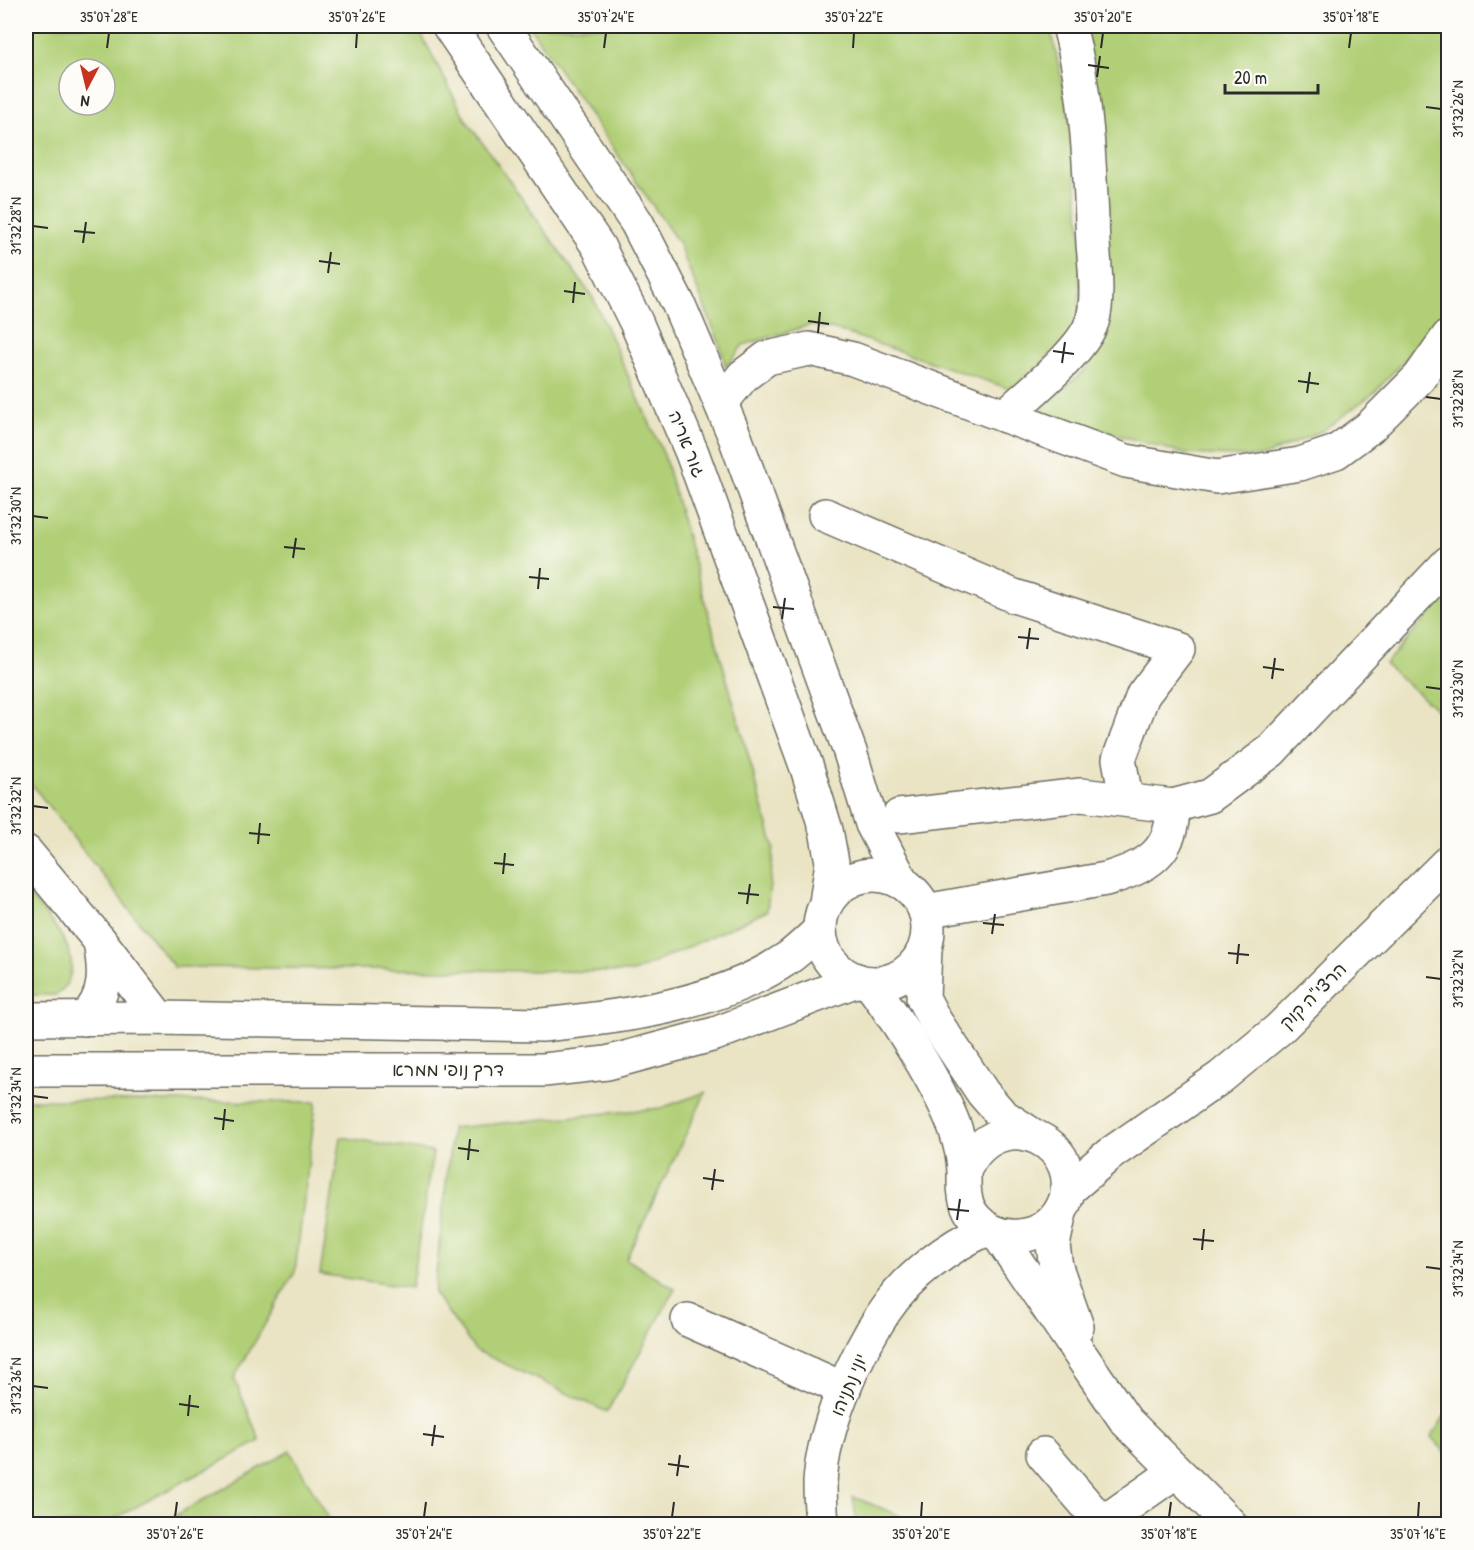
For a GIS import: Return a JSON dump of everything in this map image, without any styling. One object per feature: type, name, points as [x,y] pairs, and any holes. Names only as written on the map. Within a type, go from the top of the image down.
[{"type":"main road","name":"גור אריה","points":[[449,26],[598,246],[636,322],[692,453],[807,768],[826,830],[832,862],[822,917]]},
{"type":"main road","points":[[503,26],[637,223],[678,303],[721,403],[850,752],[872,824],[902,882],[920,900],[925,911],[928,930],[923,998],[935,1021],[984,1094],[1002,1114],[1042,1141],[1064,1167],[1063,1202],[1053,1245],[1056,1267],[1099,1384]]},
{"type":"main road","points":[[1005,416],[1078,345],[1093,321],[1095,283],[1089,161],[1074,47],[1069,26]]},
{"type":"main road","points":[[721,403],[743,376],[767,358],[809,349],[853,359],[1126,461],[1180,473],[1217,477],[1300,464],[1336,452],[1370,427],[1419,378],[1449,337]]},
{"type":"main road","points":[[825,515],[1014,596],[1178,650],[1143,695],[1119,759],[1126,798]]},
{"type":"main road","points":[[899,816],[1081,795],[1126,798],[1173,806],[1210,796],[1271,751],[1449,563]]},
{"type":"main road","points":[[925,911],[1129,873],[1149,863],[1163,846],[1173,825],[1173,806]]},
{"type":"main road","points":[[26,852],[100,940],[159,1018]]},
{"type":"main road","name":"הרצי\"ה קוק","points":[[1063,1202],[1110,1154],[1221,1077],[1279,1029],[1449,861]]},
{"type":"main road","points":[[26,1019],[159,1018],[542,1025],[599,1019],[662,1009],[755,977],[789,957],[822,917],[836,890],[859,877],[885,876],[902,882]]},
{"type":"main road","points":[[822,917],[823,947],[830,961],[842,973],[864,982],[888,981],[904,975],[925,948]]},
{"type":"main road","points":[[84,1019],[95,1008],[103,993],[104,965],[100,940]]},
{"type":"main road","points":[[864,982],[924,1068],[955,1128],[967,1205],[975,1219],[992,1231],[1011,1237],[1039,1231],[1063,1202]]},
{"type":"main road","name":"דרך נופי ממרא","points":[[26,1070],[544,1070],[608,1064],[715,1034],[864,982]]},
{"type":"main road","name":"הרצי\"ה קוק","points":[[1042,1141],[1090,1145],[1166,1116]]},
{"type":"main road","points":[[928,1267],[948,1230],[963,1180],[979,1146],[992,1138],[1020,1132],[1042,1141]]},
{"type":"main road","points":[[928,1267],[961,1241],[992,1231]]},
{"type":"main road","points":[[992,1231],[1126,1421],[1230,1524]]},
{"type":"main road","name":"יוני נתניהו","points":[[822,1524],[820,1482],[828,1442],[844,1389],[885,1311],[928,1267]]},
{"type":"main road","points":[[688,1320],[844,1389]]},
{"type":"main road","points":[[1043,1454],[1102,1524],[1175,1472]]},
{"type":"green space","points":[[26,26],[417,26],[466,120],[593,298],[664,455],[774,847],[767,911],[634,972],[174,967],[26,777]]},
{"type":"green space","points":[[529,26],[1050,26],[1067,103],[1082,239],[1078,329],[1013,390],[840,331],[810,325],[743,345],[726,367],[719,342],[678,242]]},
{"type":"green space","points":[[1082,26],[1448,26],[1448,313],[1375,392],[1322,431],[1262,457],[1185,454],[1037,412],[1085,370],[1106,332],[1109,273]]},
{"type":"green space","points":[[1448,593],[1448,720],[1385,664]]},
{"type":"green space","points":[[26,892],[56,928],[70,955],[71,969],[68,982],[57,995],[26,995]]},
{"type":"green space","points":[[706,1092],[626,1259],[675,1289],[607,1412],[475,1350],[434,1293],[452,1128],[661,1108]]},
{"type":"green space","points":[[26,1100],[316,1102],[295,1272],[234,1378],[260,1441],[104,1524],[26,1524]]},
{"type":"green space","points":[[341,1137],[433,1152],[411,1288],[320,1274]]},
{"type":"green space","points":[[1448,1411],[1448,1455],[1431,1437]]},
{"type":"green space","points":[[290,1451],[332,1524],[160,1524]]},
{"type":"green space","points":[[853,1497],[896,1514],[910,1524],[857,1524]]}]
